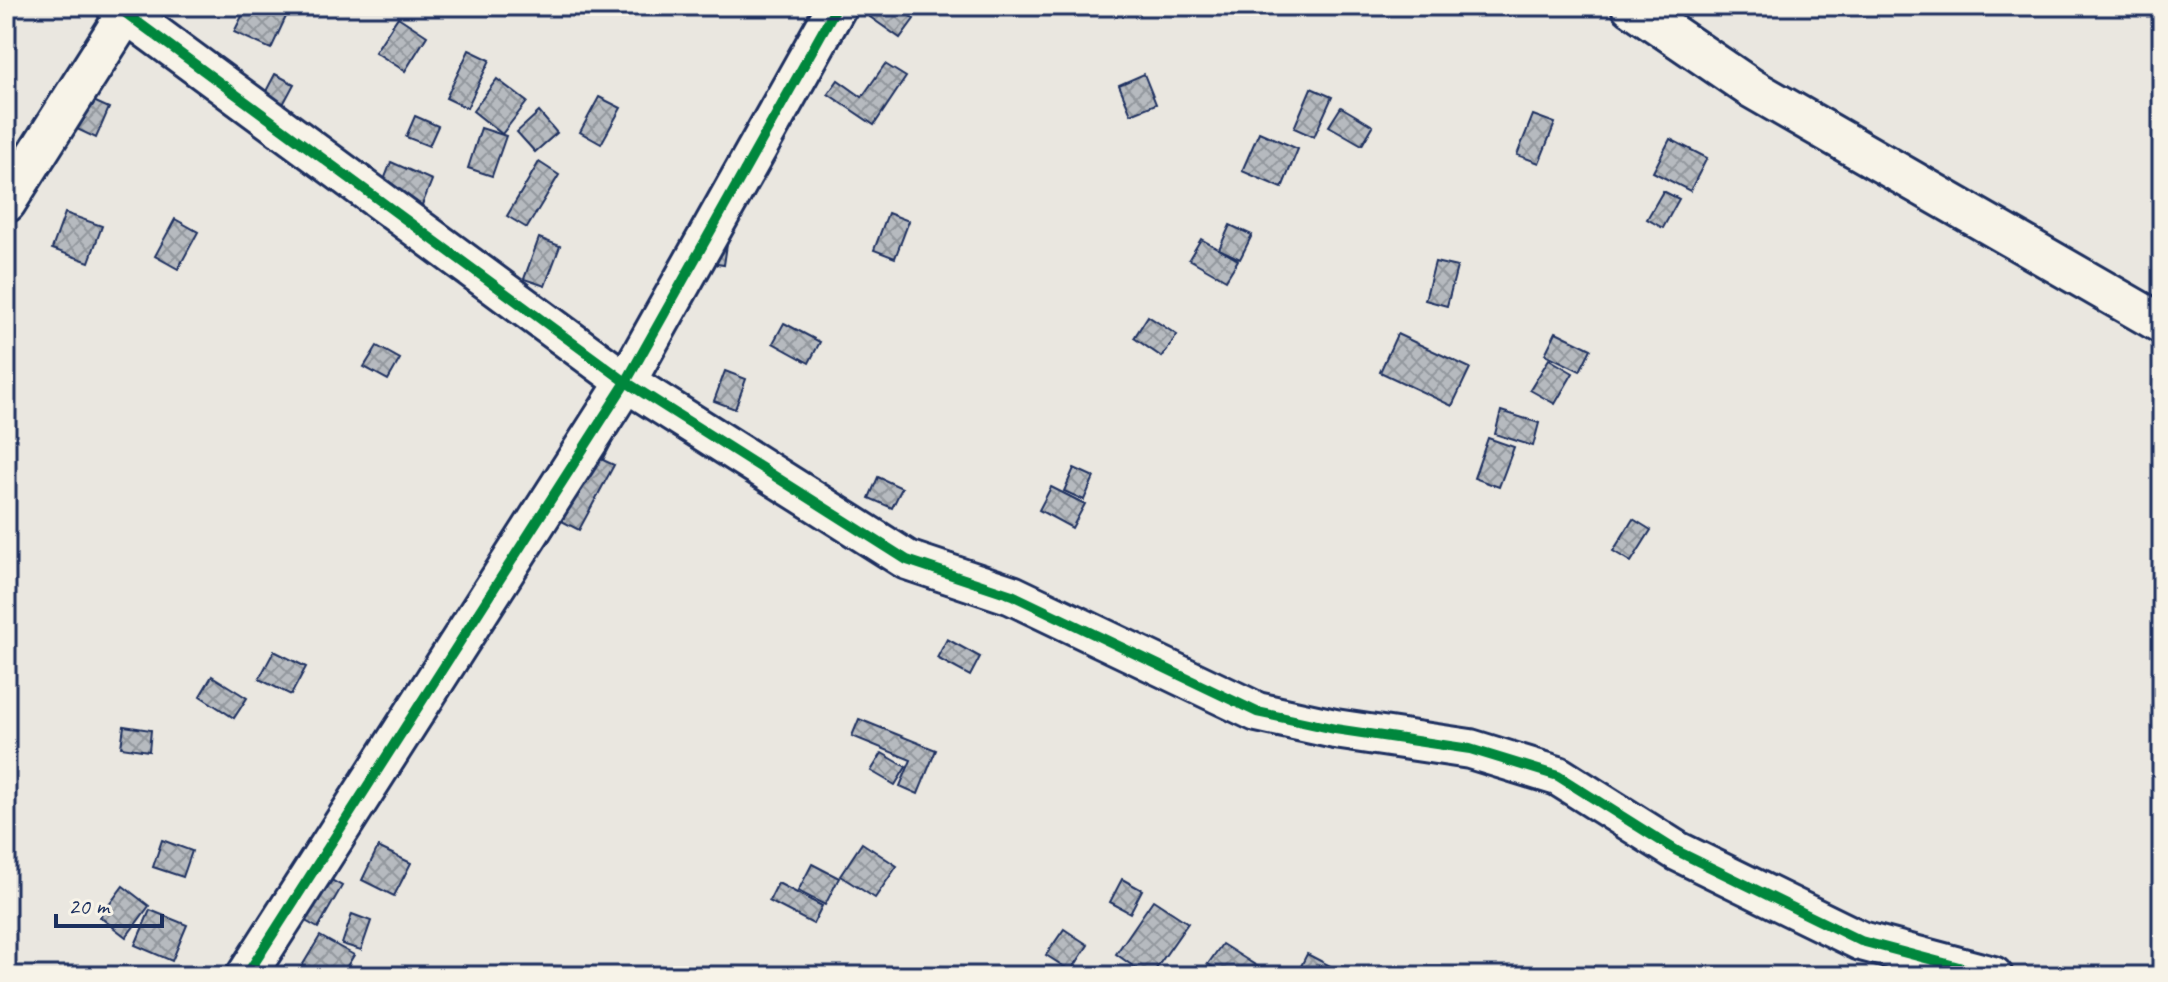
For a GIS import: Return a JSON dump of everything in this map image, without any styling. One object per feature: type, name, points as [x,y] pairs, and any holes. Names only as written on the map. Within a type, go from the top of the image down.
[{"type":"street","points":[[246,976],[626,382],[837,6]]},
{"type":"street","points":[[1631,6],[1751,88],[2162,324]]},
{"type":"street","points":[[6,203],[125,9],[626,382],[907,560],[1012,595],[1257,712],[1335,729],[1470,749],[1558,776],[1677,851],[1861,941],[1993,976]]},
{"type":"building","points":[[247,6],[291,6],[271,49],[234,32]]},
{"type":"building","points":[[878,6],[897,6],[914,19],[900,38],[870,17]]},
{"type":"building","points":[[398,17],[427,36],[405,71],[375,52]]},
{"type":"building","points":[[469,50],[490,60],[467,108],[446,98]]},
{"type":"building","points":[[885,64],[906,77],[874,125],[828,94],[838,80],[862,97]]},
{"type":"building","points":[[275,74],[294,84],[272,125],[253,116]]},
{"type":"building","points":[[1144,74],[1156,104],[1131,114],[1119,85]]},
{"type":"building","points":[[497,79],[527,102],[502,134],[473,111]]},
{"type":"building","points":[[1311,88],[1332,97],[1314,137],[1294,128]]},
{"type":"building","points":[[599,97],[621,108],[601,144],[580,132]]},
{"type":"building","points":[[89,99],[109,108],[96,138],[75,128]]},
{"type":"building","points":[[1341,107],[1373,126],[1362,145],[1329,126]]},
{"type":"building","points":[[539,112],[557,133],[535,152],[517,132]]},
{"type":"building","points":[[1533,115],[1555,123],[1539,163],[1517,155]]},
{"type":"building","points":[[415,116],[438,126],[429,146],[406,137]]},
{"type":"building","points":[[481,128],[506,136],[492,176],[468,168]]},
{"type":"building","points":[[1259,132],[1298,149],[1282,188],[1242,171]]},
{"type":"building","points":[[1670,139],[1707,158],[1690,191],[1653,172]]},
{"type":"building","points":[[391,162],[432,180],[422,205],[381,188]]},
{"type":"building","points":[[539,162],[559,175],[527,228],[507,216]]},
{"type":"building","points":[[1663,191],[1679,199],[1663,228],[1647,219]]},
{"type":"building","points":[[65,213],[102,226],[89,262],[52,249]]},
{"type":"building","points":[[888,213],[909,221],[895,258],[874,250]]},
{"type":"building","points":[[175,219],[198,232],[178,269],[155,256]]},
{"type":"building","points":[[1230,225],[1252,235],[1240,259],[1219,249]]},
{"type":"building","points":[[729,231],[724,265],[703,262]]},
{"type":"building","points":[[539,238],[560,246],[545,286],[524,279]]},
{"type":"building","points":[[1201,239],[1238,260],[1226,280],[1189,259]]},
{"type":"building","points":[[1435,262],[1457,267],[1447,306],[1425,300]]},
{"type":"building","points":[[1148,316],[1177,335],[1162,357],[1134,338]]},
{"type":"building","points":[[784,323],[820,342],[809,363],[773,343]]},
{"type":"building","points":[[1556,332],[1591,349],[1580,371],[1545,354]]},
{"type":"building","points":[[1397,334],[1470,368],[1452,406],[1380,372]]},
{"type":"building","points":[[377,346],[400,359],[388,380],[364,367]]},
{"type":"building","points":[[1549,359],[1573,373],[1555,404],[1530,390]]},
{"type":"building","points":[[725,371],[746,379],[735,409],[714,401]]},
{"type":"building","points":[[1501,411],[1539,423],[1533,446],[1495,434]]},
{"type":"building","points":[[600,421],[618,431],[603,460],[614,465],[579,530],[550,515]]},
{"type":"building","points":[[1488,438],[1514,447],[1499,487],[1474,478]]},
{"type":"building","points":[[1074,468],[1094,477],[1084,500],[1064,491]]},
{"type":"building","points":[[878,477],[902,488],[892,508],[869,498]]},
{"type":"building","points":[[1051,487],[1085,504],[1072,528],[1039,510]]},
{"type":"building","points":[[1633,519],[1651,530],[1631,562],[1613,551]]},
{"type":"building","points":[[947,639],[980,657],[970,676],[937,658]]},
{"type":"building","points":[[274,651],[306,667],[291,695],[259,679]]},
{"type":"building","points":[[212,676],[247,698],[234,718],[200,696]]},
{"type":"building","points":[[859,719],[936,750],[918,794],[900,786],[911,760],[852,736]]},
{"type":"building","points":[[124,726],[151,730],[149,751],[121,747]]},
{"type":"building","points":[[882,753],[906,767],[895,785],[871,771]]},
{"type":"building","points":[[162,840],[192,851],[183,877],[153,867]]},
{"type":"building","points":[[862,843],[897,866],[875,898],[840,876]]},
{"type":"building","points":[[378,847],[411,863],[394,896],[362,880]]},
{"type":"building","points":[[812,864],[839,878],[825,905],[798,891]]},
{"type":"building","points":[[315,871],[342,886],[318,928],[291,913]]},
{"type":"building","points":[[1122,879],[1142,890],[1130,913],[1110,902]]},
{"type":"building","points":[[778,883],[822,906],[813,924],[769,901]]},
{"type":"building","points":[[123,886],[149,906],[126,937],[100,917]]},
{"type":"building","points":[[1153,900],[1188,923],[1151,976],[1147,976],[1116,954]]},
{"type":"building","points":[[150,910],[187,925],[172,961],[135,945]]},
{"type":"building","points":[[352,914],[371,921],[361,950],[342,944]]},
{"type":"building","points":[[1064,929],[1088,945],[1071,971],[1046,955]]},
{"type":"building","points":[[320,936],[354,955],[341,976],[308,976],[299,971]]},
{"type":"building","points":[[1222,944],[1260,968],[1255,976],[1226,976],[1208,964]]},
{"type":"building","points":[[1307,954],[1336,969],[1333,976],[1307,976],[1298,972]]},
{"type":"cycle path","points":[[116,6],[626,382],[907,560],[1012,595],[1257,712],[1335,729],[1470,749],[1558,776],[1677,851],[1861,941],[1993,976]]},
{"type":"cycle path","points":[[246,976],[626,382],[837,6]]}]
